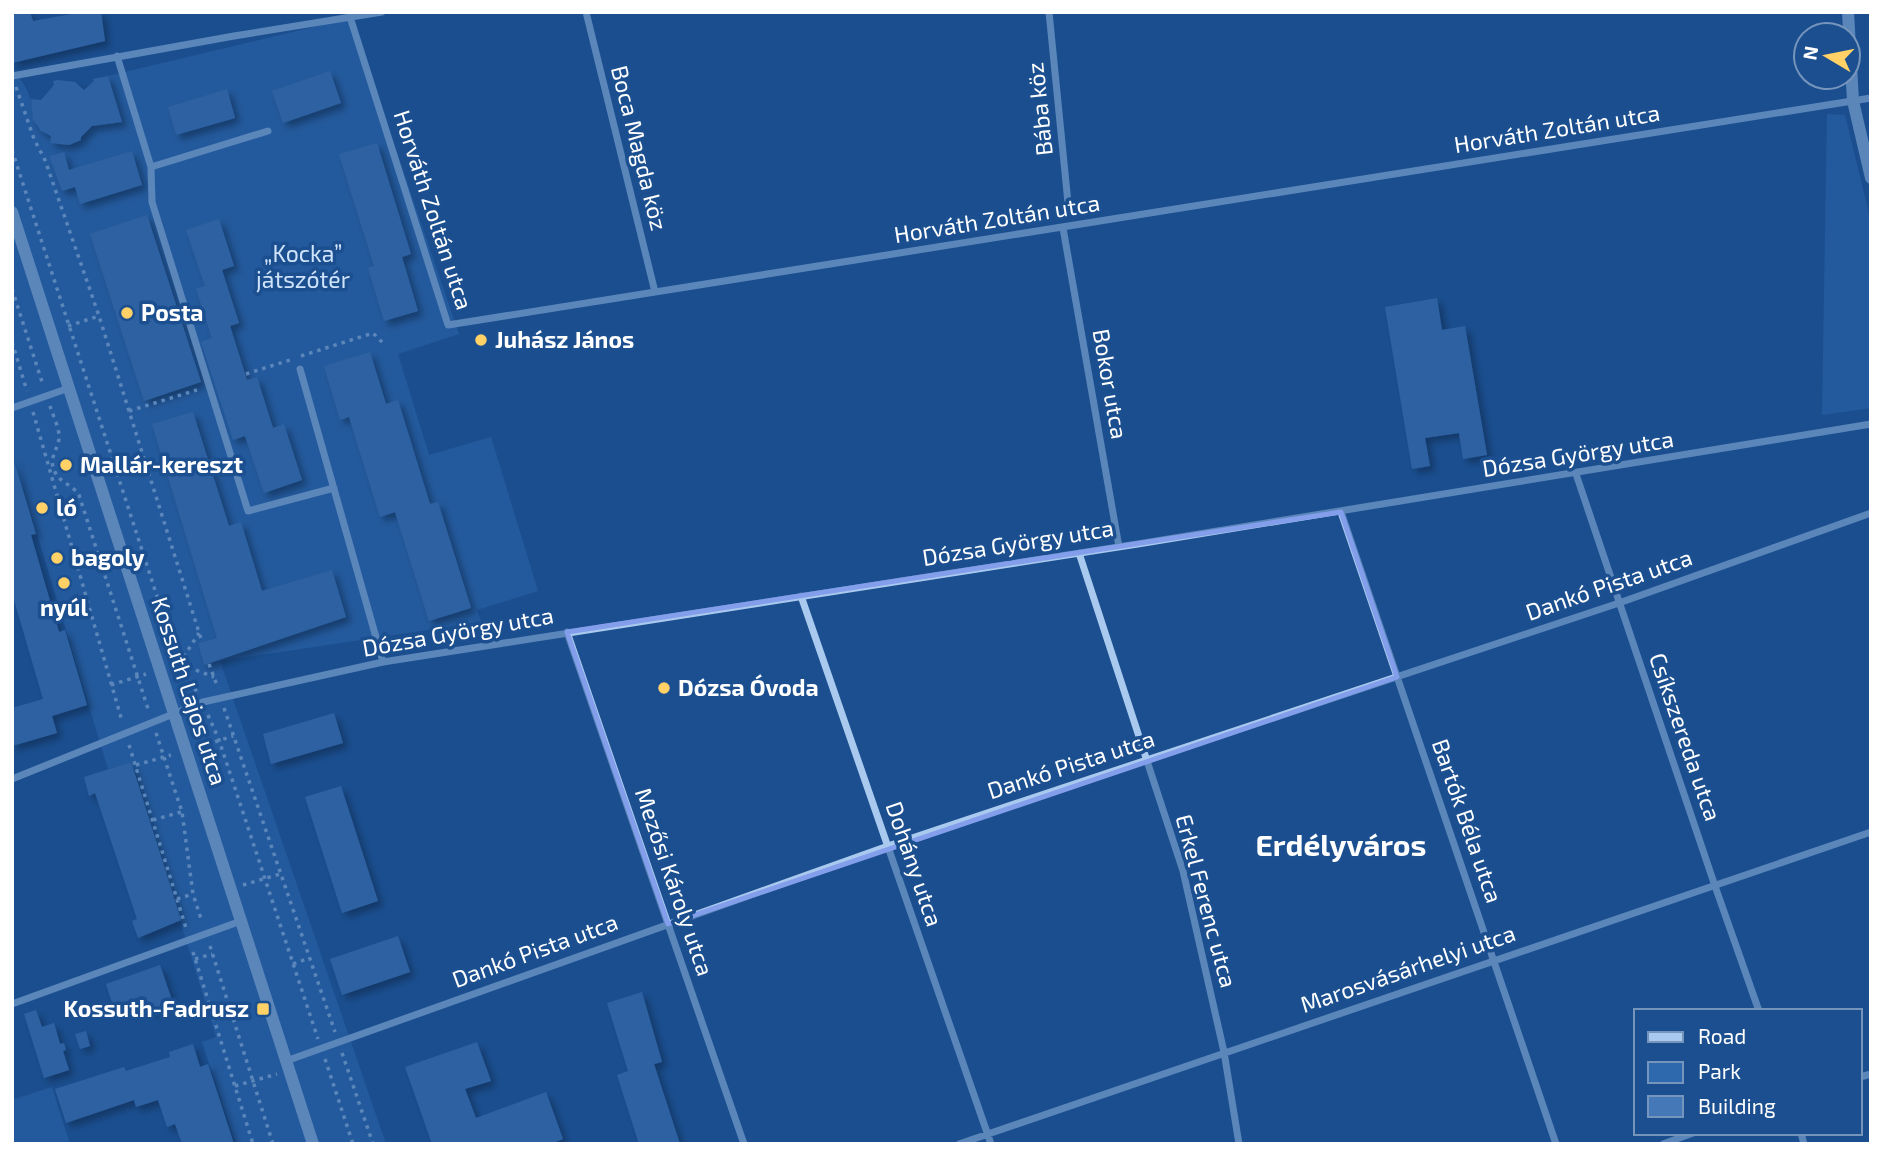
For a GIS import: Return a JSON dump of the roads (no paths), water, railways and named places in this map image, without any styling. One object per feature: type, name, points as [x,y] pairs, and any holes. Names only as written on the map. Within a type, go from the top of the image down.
[{"type":"street","points":[[12,76],[382,12]]},
{"type":"street","name":"Boca Magda köz","points":[[586,12],[655,292]]},
{"type":"street","name":"Bába köz","points":[[1049,12],[1068,202]]},
{"type":"street","points":[[1848,12],[1853,101],[1871,178]]},
{"type":"street","name":"Horváth Zoltán utca","points":[[350,17],[448,325],[1871,98]]},
{"type":"street","points":[[117,56],[151,167],[152,202],[248,511],[334,488]]},
{"type":"street","points":[[151,167],[268,131]]},
{"type":"street","name":"Kossuth Lajos utca","points":[[12,212],[313,1144]]},
{"type":"street","name":"Bokor utca","points":[[1063,228],[1119,547]]},
{"type":"street","points":[[300,369],[383,663]]},
{"type":"street","points":[[12,408],[69,387]]},
{"type":"street","name":"Dózsa György utca","points":[[12,779],[203,702],[383,663],[1341,512],[1871,424]]},
{"type":"street","name":"Csíkszereda utca","points":[[1576,474],[1714,886],[1758,1009]]},
{"type":"street","name":"Bartók Béla utca","points":[[1341,512],[1556,1144]]},
{"type":"street","name":"Dankó Pista utca","points":[[286,1061],[888,846],[1619,603],[1871,513]]},
{"type":"street","name":"Erkel Ferenc utca","points":[[1079,553],[1183,871],[1224,1052],[1239,1144]]},
{"type":"street","name":"Dohány utca","points":[[801,596],[991,1144]]},
{"type":"street","name":"Mezősi Károly utca","points":[[567,632],[744,1144]]},
{"type":"street","name":"Marosvásárhelyi utca","points":[[959,1144],[1871,831]]},
{"type":"street","points":[[12,1004],[241,921]]},
{"type":"street","points":[[1663,1144],[1688,1135]]},
{"type":"place","name":"Posta","points":[[127,313]]},
{"type":"place","name":"Juhász János","points":[[481,340]]},
{"type":"place","name":"Mallár-kereszt","points":[[66,465]]},
{"type":"place","name":"ló","points":[[42,508]]},
{"type":"place","name":"bagoly","points":[[57,558]]},
{"type":"place","name":"nyúl","points":[[64,583]]},
{"type":"place","name":"Dózsa Óvoda","points":[[664,688]]},
{"type":"place","name":"Kossuth-Fadrusz","points":[[263,1009]]},
{"type":"district","name":"Erdélyváros","points":[[1341,846]]},
{"type":"park label","name":"„Kocka” játszótér","points":[[303,267]]}]
